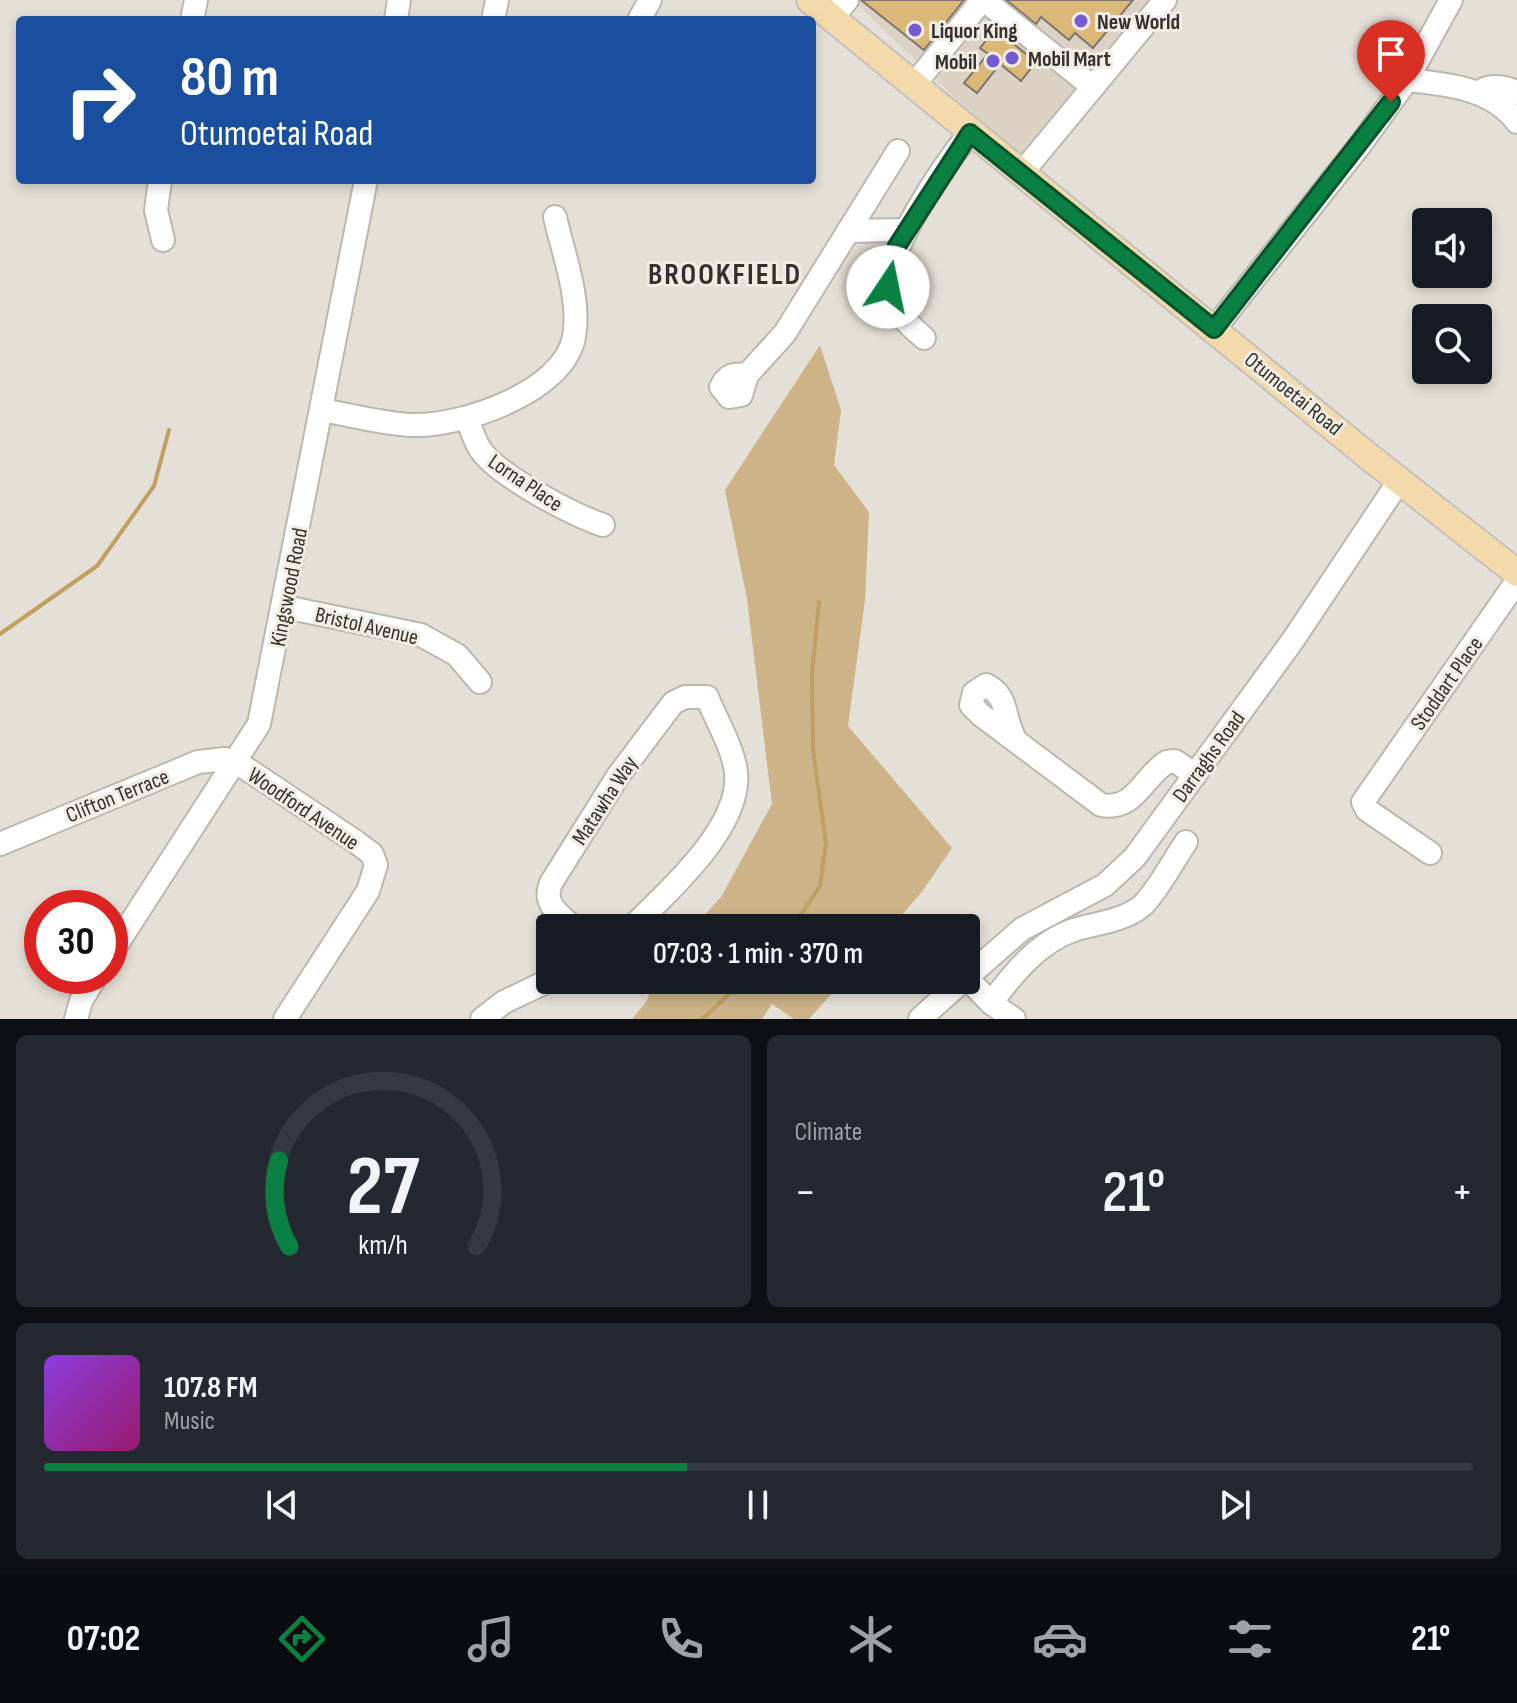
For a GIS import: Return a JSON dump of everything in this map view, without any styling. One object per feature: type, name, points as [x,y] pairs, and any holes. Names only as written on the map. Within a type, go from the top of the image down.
[{"type":"main road","name":"Otumoetai Road","points":[[810,0],[840,9],[913,86],[1399,481],[1517,573]]},
{"type":"street","points":[[913,86],[983,0],[1093,87]]},
{"type":"street","points":[[1021,174],[1165,0]]},
{"type":"street","points":[[1214,329],[1360,145],[1407,80],[1451,0]]},
{"type":"street","points":[[1407,80],[1478,93],[1510,112],[1517,122]]},
{"type":"street","points":[[1478,93],[1485,87],[1517,93]]},
{"type":"street","points":[[924,338],[899,313],[890,296],[892,261],[906,230],[970,133]]},
{"type":"street","points":[[747,375],[775,347],[898,151]]},
{"type":"street","points":[[159,184],[156,210],[163,240]]},
{"type":"street","name":"Kingswood Road","points":[[128,927],[259,724],[285,607],[365,184]]},
{"type":"street","points":[[322,410],[408,425],[467,419],[553,372],[571,346],[573,301],[555,217]]},
{"type":"street","points":[[848,231],[906,230]]},
{"type":"street","name":"Lorna Place","points":[[467,419],[477,445],[491,462],[566,509],[603,525]]},
{"type":"street","name":"Darraghs Road","points":[[980,965],[1022,929],[1092,892],[1135,857],[1293,640],[1399,481]]},
{"type":"street","name":"Stoddart Place","points":[[1430,853],[1365,808],[1364,798],[1517,581]]},
{"type":"street","name":"Bristol Avenue","points":[[285,607],[421,635],[457,655],[480,682]]},
{"type":"street","name":"Matawha Way","points":[[559,914],[549,904],[547,896],[551,883],[618,776],[673,703],[685,697],[707,697],[736,771],[730,805],[716,835],[689,870],[645,914]]},
{"type":"street","points":[[1014,737],[1101,805],[1113,807],[1131,799],[1167,762],[1175,761],[1195,775]]},
{"type":"street","name":"Clifton Terrace","points":[[0,844],[198,762],[225,759],[235,763]]},
{"type":"street","name":"Woodford Avenue","points":[[235,763],[356,842],[372,854],[376,865],[368,891],[285,1019]]},
{"type":"street","points":[[991,1003],[1013,975],[1053,940],[1074,930],[1107,923],[1143,905],[1186,842]]},
{"type":"street","points":[[482,1019],[504,1002],[536,987]]},
{"type":"street","points":[[980,992],[1014,1019]]},
{"type":"street","points":[[76,1019],[85,994]]},
{"type":"street","name":"Darraghs Road","points":[[920,1019],[947,994]]},
{"type":"shaded area","points":[[852,0],[1149,0],[1023,162]]},
{"type":"shaded area","points":[[820,345],[841,410],[834,465],[869,512],[865,600],[848,726],[952,848],[902,914],[706,914],[721,897],[772,804],[747,599],[725,490]]},
{"type":"shaded area","points":[[649,994],[831,994],[809,1019],[794,1019],[772,1004],[762,1019],[632,1019]]},
{"type":"building","points":[[861,0],[964,0],[924,50]]},
{"type":"building","name":"New World","points":[[1006,0],[1133,0],[1093,48],[1075,33],[1069,40],[1041,17],[1036,24]]},
{"type":"building","name":"Mobil Mart","points":[[995,29],[1036,62],[1021,81],[1000,64],[977,93],[964,83],[988,54],[980,48]]},
{"type":"waterway","points":[[0,634],[97,566],[154,486],[169,430]]},
{"type":"waterway","points":[[801,914],[820,886],[826,843],[813,750],[812,673],[819,602]]},
{"type":"waterway","points":[[702,1019],[730,994]]},
{"type":"place","name":"New World","points":[[1081,21]]},
{"type":"place","name":"Liquor King","points":[[915,30]]},
{"type":"place","name":"Mobil Mart","points":[[1012,58]]},
{"type":"place","name":"Mobil","points":[[993,61]]},
{"type":"district","name":"BROOKFIELD","points":[[725,274]]},
{"type":"route","points":[[888,287],[897,246],[970,133],[1214,329],[1391,102]]}]
